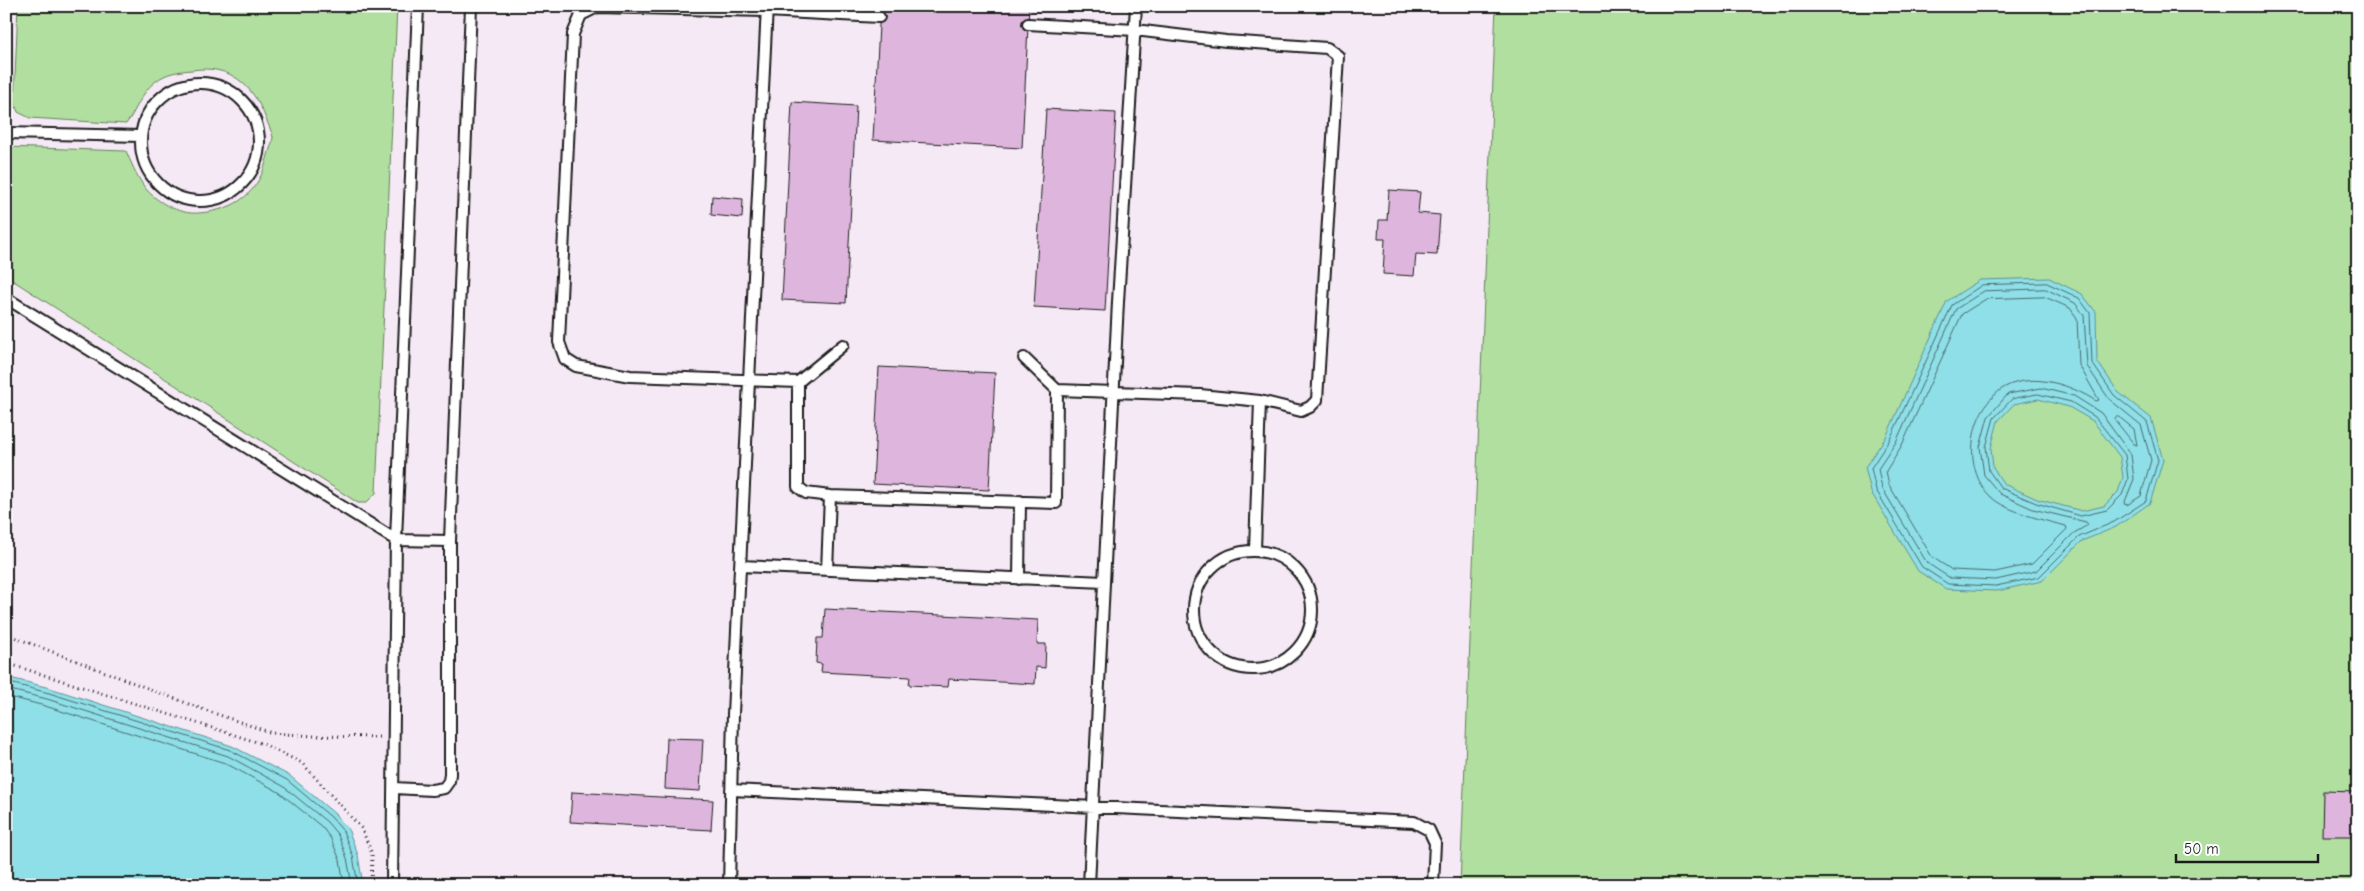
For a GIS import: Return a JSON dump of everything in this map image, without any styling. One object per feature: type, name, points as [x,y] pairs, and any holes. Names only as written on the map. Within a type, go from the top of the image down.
[{"type":"lane","points":[[392,885],[396,540],[418,6]]},
{"type":"lane","points":[[394,788],[432,790],[444,788],[449,782],[450,541],[471,6]]},
{"type":"lane","points":[[1089,885],[1136,6]]},
{"type":"lane","points":[[843,345],[798,382],[630,376],[576,366],[565,358],[559,342],[573,34],[581,15],[597,7],[766,8],[879,17]]},
{"type":"lane","points":[[729,885],[740,566],[766,8]]},
{"type":"lane","points":[[1024,358],[1057,390],[1200,395],[1260,401],[1301,411],[1310,408],[1317,400],[1338,56],[1327,48],[1226,41],[1135,30],[1028,24]]},
{"type":"lane","points":[[191,83],[210,83],[229,90],[244,102],[254,118],[259,138],[257,157],[249,175],[236,189],[219,198],[199,201],[180,198],[163,188],[150,174],[142,156],[141,136],[146,117],[157,101],[172,89],[191,83]]},
{"type":"lane","points":[[6,133],[141,136]]},
{"type":"lane","points":[[6,298],[396,540],[450,541]]},
{"type":"lane","points":[[798,382],[798,487],[806,493],[830,496],[1053,504],[1057,501],[1057,390]]},
{"type":"lane","points":[[1255,550],[1260,401]]},
{"type":"lane","points":[[827,570],[830,496]]},
{"type":"lane","points":[[1019,579],[1020,502]]},
{"type":"lane","points":[[1255,550],[1276,554],[1295,567],[1308,584],[1313,606],[1310,628],[1300,647],[1284,662],[1263,669],[1241,669],[1221,660],[1205,645],[1196,625],[1194,603],[1200,582],[1214,565],[1233,554],[1255,550]]},
{"type":"lane","points":[[740,566],[1104,582]]},
{"type":"lane","points":[[731,790],[1414,822],[1428,830],[1435,843],[1433,885]]},
{"type":"path","points":[[6,634],[202,709],[272,732],[314,736],[395,737]]},
{"type":"path","points":[[6,663],[263,744],[302,763],[362,829],[372,854],[371,885]]},
{"type":"green space","points":[[18,6],[397,6],[376,493],[366,503],[358,503],[6,276],[6,147],[126,151],[140,181],[148,191],[168,206],[183,212],[199,213],[225,208],[244,197],[252,189],[259,180],[264,168],[273,137],[261,107],[247,87],[229,74],[218,70],[187,70],[168,74],[160,78],[147,90],[126,124],[30,118],[18,112],[14,101]]},
{"type":"green space","points":[[1496,6],[2358,6],[2358,885],[1460,885]]},
{"type":"water","points":[[2049,278],[2082,294],[2096,312],[2097,361],[2118,392],[2151,418],[2163,460],[2150,503],[2116,527],[2082,541],[2042,581],[1997,591],[1946,589],[1918,571],[1871,492],[1865,467],[1886,437],[1947,301],[1980,280]],"holes":[[[2038,399],[2069,407],[2093,421],[2120,457],[2123,477],[2118,492],[2104,506],[2082,511],[2037,499],[2004,484],[1993,468],[1991,448],[1998,421],[2014,404]]]},
{"type":"water","points":[[6,677],[50,688],[232,746],[290,776],[335,814],[348,829],[358,855],[363,885],[6,885]]},
{"type":"building","points":[[880,6],[1029,6],[1022,148],[873,140]]},
{"type":"building","points":[[792,102],[856,106],[846,303],[782,300]]},
{"type":"building","points":[[1046,109],[1116,113],[1105,311],[1034,307]]},
{"type":"building","points":[[1389,190],[1420,192],[1418,213],[1440,215],[1437,255],[1416,254],[1414,276],[1383,274],[1385,239],[1378,239],[1379,220],[1387,220]]},
{"type":"building","points":[[712,196],[743,199],[742,218],[711,215]]},
{"type":"building","points":[[879,367],[995,373],[989,490],[873,484]]},
{"type":"building","points":[[825,609],[1038,620],[1037,644],[1046,644],[1045,668],[1036,667],[1035,684],[949,679],[948,687],[909,685],[910,677],[821,672],[822,664],[816,663],[817,638],[823,638]]},
{"type":"building","points":[[667,738],[703,739],[700,791],[665,789]]},
{"type":"building","points":[[2323,791],[2356,792],[2355,836],[2322,836]]},
{"type":"building","points":[[572,792],[713,800],[711,830],[570,822]]}]
